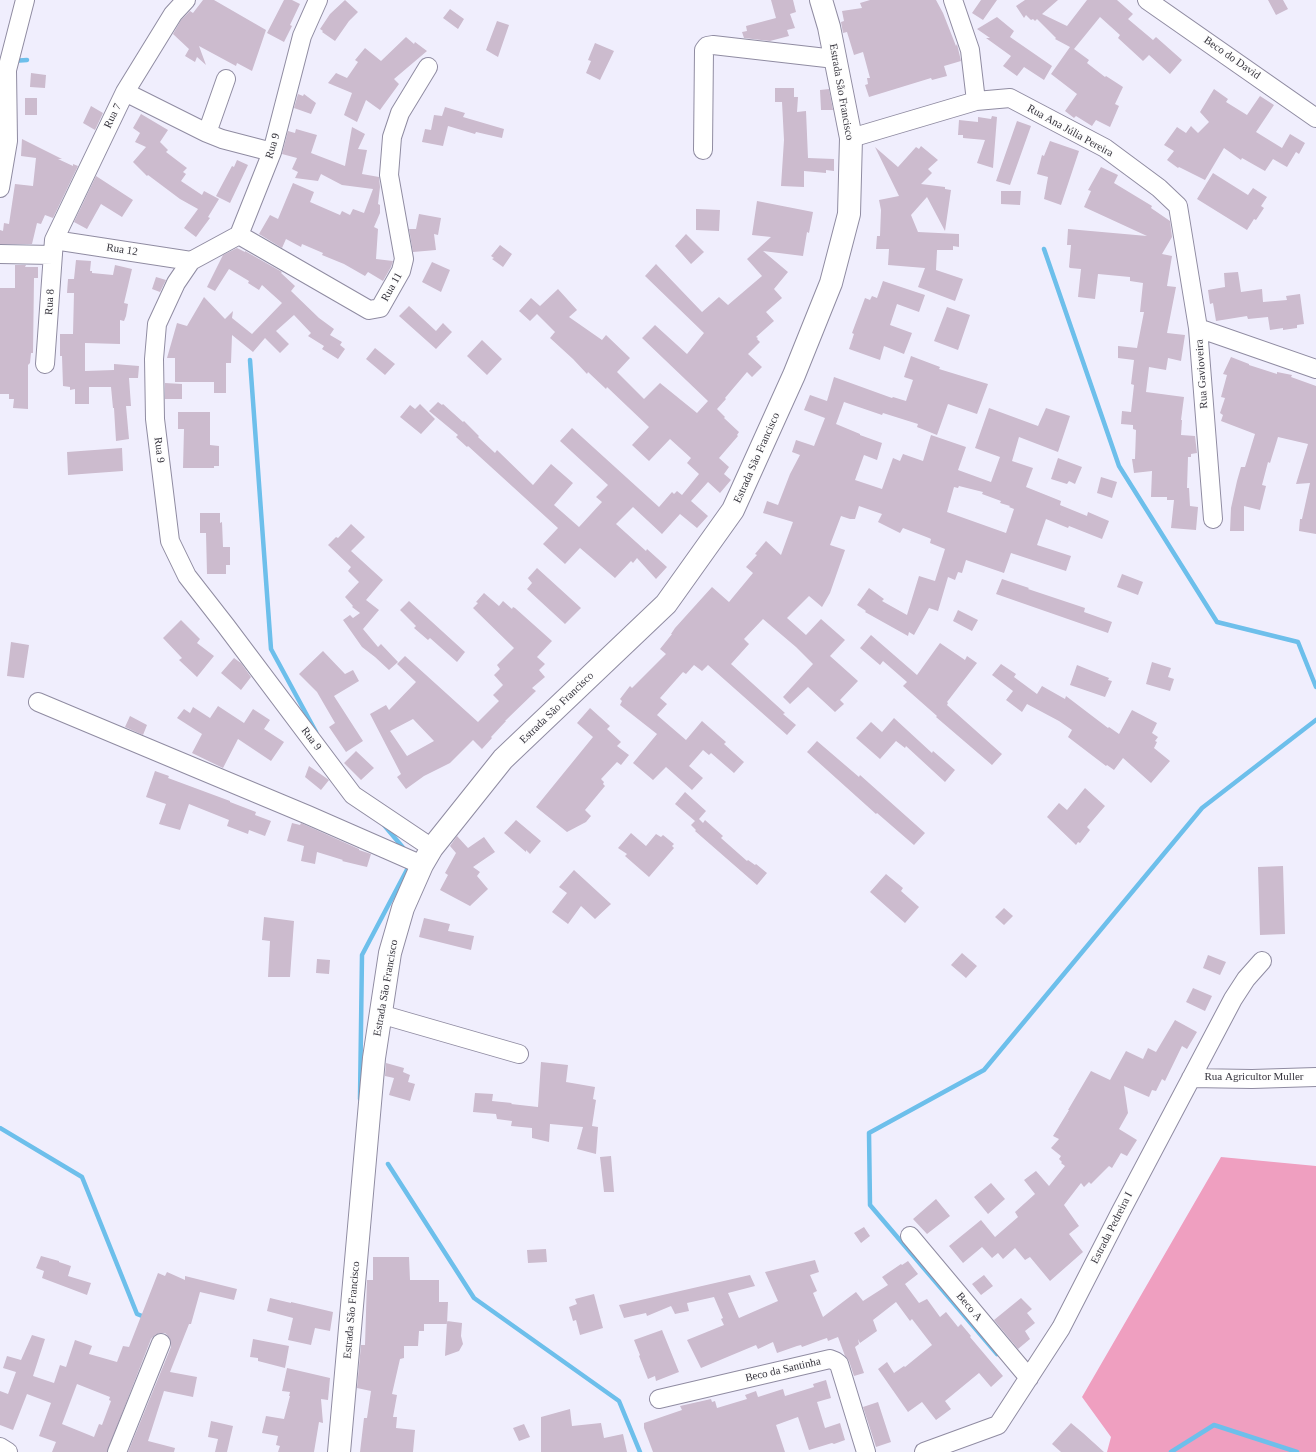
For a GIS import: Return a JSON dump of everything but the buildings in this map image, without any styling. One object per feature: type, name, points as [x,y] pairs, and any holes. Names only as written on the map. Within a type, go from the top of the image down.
[{"type":"main road","name":"Estrada São Francisco","points":[[339,1452],[374,1058],[390,953],[419,858],[503,759],[672,598],[733,510],[794,375],[832,283],[849,214],[851,138],[836,59],[821,0]]},
{"type":"street","points":[[0,188],[8,141],[3,70],[25,0]]},
{"type":"street","name":"Rua 7","points":[[53,248],[125,92],[173,14],[186,0]]},
{"type":"street","name":"Rua 9","points":[[318,0],[302,36],[272,152],[239,235],[191,261],[176,283],[157,324],[154,359],[155,419],[170,541],[187,576],[353,795],[419,858]]},
{"type":"street","points":[[953,0],[970,50],[976,101]]},
{"type":"street","name":"Beco do David","points":[[1147,0],[1316,118]]},
{"type":"street","points":[[703,150],[704,50],[707,46],[712,45],[836,59]]},
{"type":"street","name":"Rua 11","points":[[239,235],[369,310],[380,308],[401,271],[404,259],[390,175],[392,136],[400,113],[428,68]]},
{"type":"street","points":[[207,133],[226,79]]},
{"type":"street","points":[[125,92],[207,133],[222,139],[272,152]]},
{"type":"street","name":"Rua Ana Júlia Pereira","points":[[851,138],[976,101],[1010,98],[1105,148],[1160,188],[1178,206],[1198,328]]},
{"type":"street","name":"Rua 12","points":[[0,254],[53,248],[191,261]]},
{"type":"street","name":"Rua 8","points":[[45,364],[53,248]]},
{"type":"street","name":"Rua Gavioveira","points":[[1213,520],[1198,328],[1316,369]]},
{"type":"street","points":[[38,702],[308,815],[419,858]]},
{"type":"street","name":"Estrada Pedreira I","points":[[924,1452],[998,1425],[1061,1328],[1120,1211],[1233,999],[1246,979],[1262,961]]},
{"type":"street","points":[[380,1014],[519,1054]]},
{"type":"street","name":"Rua Agricultor Muller","points":[[1192,1078],[1252,1079],[1316,1077]]},
{"type":"street","name":"Beco A","points":[[910,1236],[1029,1378]]},
{"type":"street","points":[[117,1452],[161,1343]]},
{"type":"street","name":"Beco da Santinha","points":[[659,1399],[830,1359],[839,1364],[866,1452]]},
{"type":"street","points":[[0,1447],[8,1452]]},
{"type":"shaded area","points":[[1221,1157],[1316,1166],[1316,1452],[1107,1452],[1111,1437],[1082,1397]]},
{"type":"waterway","points":[[12,61],[27,60]]},
{"type":"waterway","points":[[1044,249],[1119,466],[1217,622],[1298,642],[1316,687]]},
{"type":"waterway","points":[[250,360],[271,649],[316,732]]},
{"type":"waterway","points":[[997,1354],[870,1205],[869,1133],[984,1070],[1202,808],[1316,720]]},
{"type":"waterway","points":[[384,825],[405,850]]},
{"type":"waterway","points":[[360,1099],[362,955],[410,864]]},
{"type":"waterway","points":[[0,1128],[82,1177],[137,1314],[147,1318]]},
{"type":"waterway","points":[[388,1164],[474,1298],[619,1401],[640,1452]]},
{"type":"waterway","points":[[1171,1452],[1214,1425],[1297,1452]]}]
